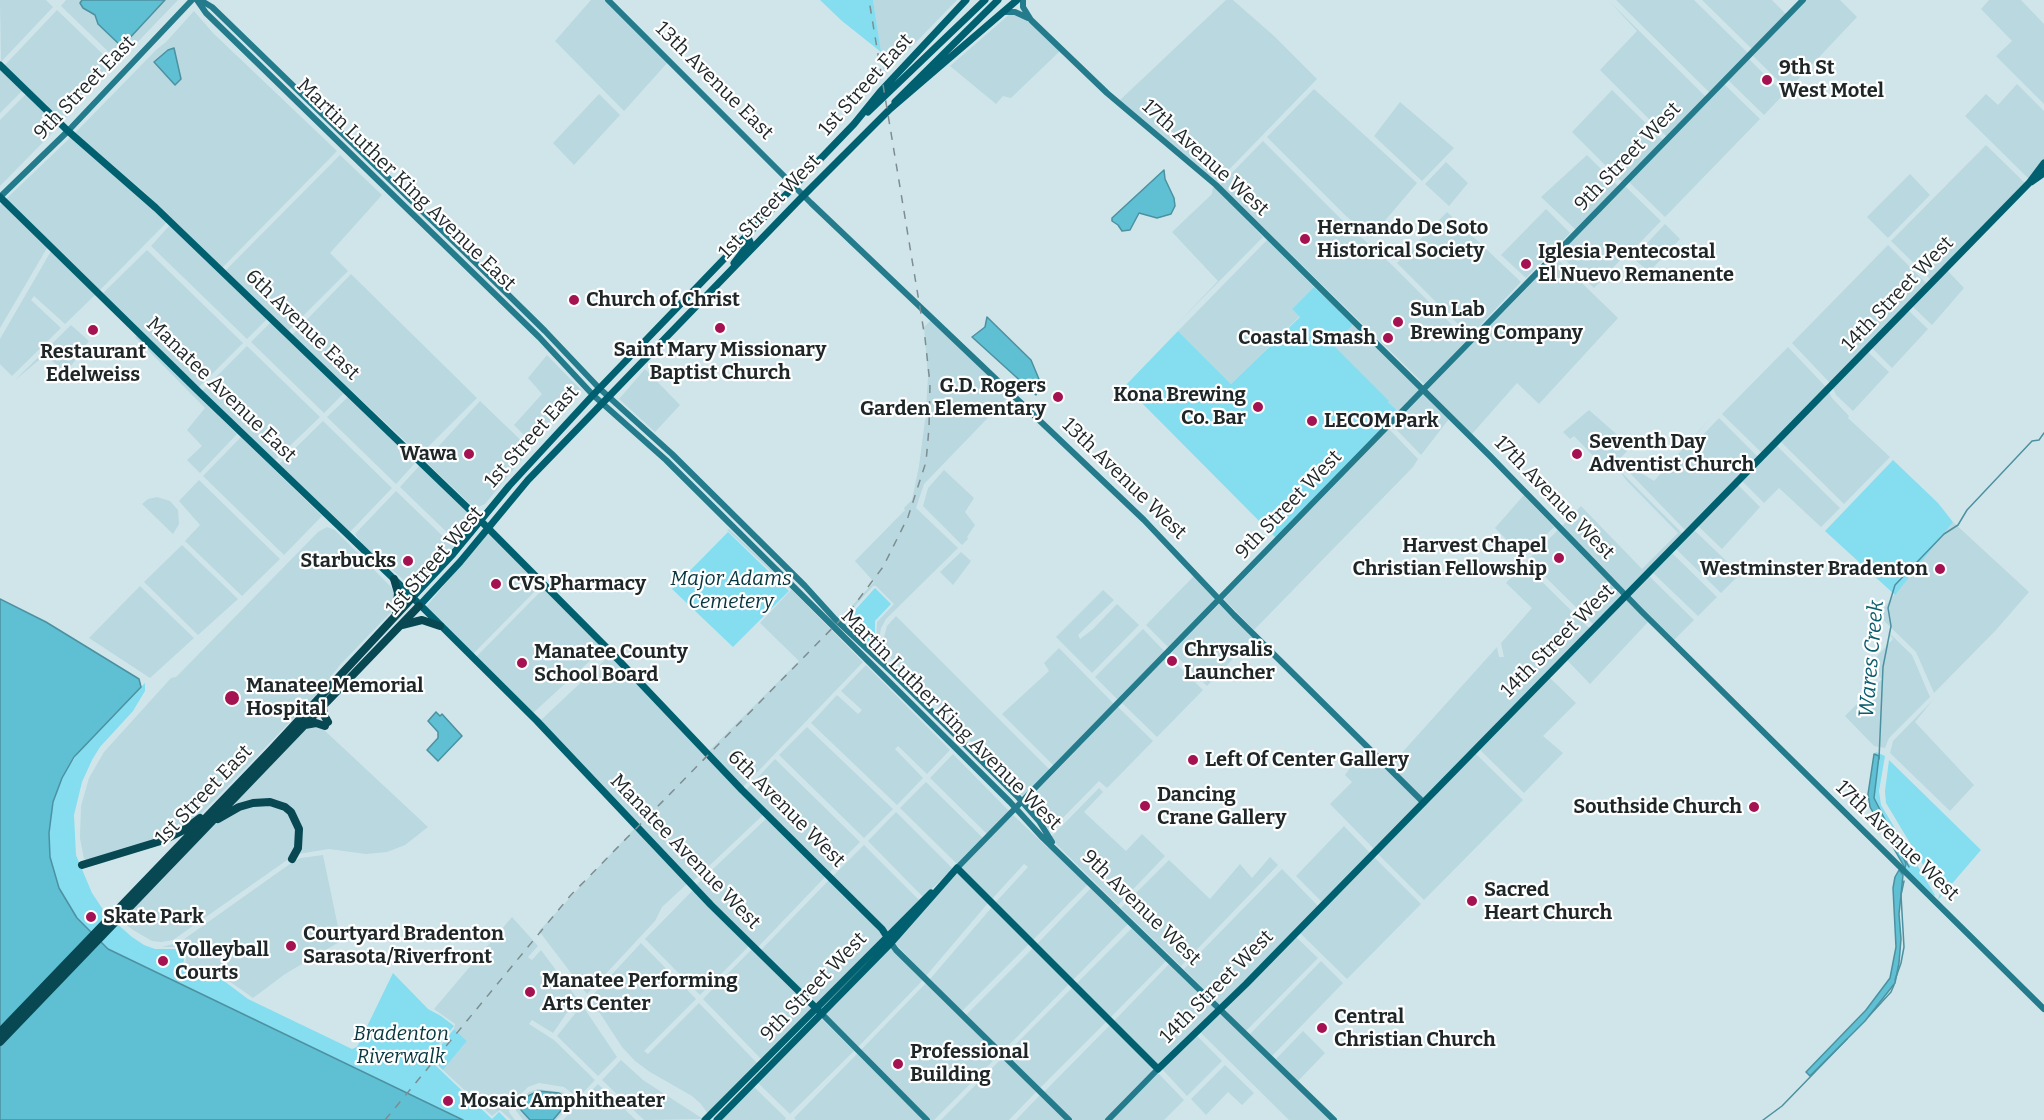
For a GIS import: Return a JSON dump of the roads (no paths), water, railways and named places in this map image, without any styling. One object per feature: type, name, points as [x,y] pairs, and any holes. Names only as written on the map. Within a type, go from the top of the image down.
[{"type":"highway","points":[[394,579],[399,599],[394,617]]},
{"type":"highway","name":"1st Street East","points":[[129,903],[412,598]]},
{"type":"highway","name":"1st Street West","points":[[129,903],[209,824],[419,606]]},
{"type":"highway","points":[[400,625],[422,620],[440,626]]},
{"type":"highway","points":[[304,725],[326,724],[323,706]]},
{"type":"highway","points":[[209,824],[246,804],[265,802],[278,804],[291,812],[299,829],[298,848],[292,859]]},
{"type":"highway","points":[[82,865],[171,837],[220,803]]},
{"type":"highway","points":[[0,1032],[129,903]]},
{"type":"highway","points":[[0,1042],[129,903]]},
{"type":"main road","name":"1st Street East","points":[[412,598],[448,560],[509,486],[599,388],[854,124],[884,88],[966,0]]},
{"type":"main road","points":[[854,124],[985,0]]},
{"type":"main road","name":"1st Street West","points":[[890,109],[900,96],[998,0]]},
{"type":"main road","name":"1st Street West","points":[[419,606],[460,562],[522,487],[804,195],[890,109],[1017,0]]},
{"type":"main road","name":"6th Avenue East","points":[[0,65],[68,131],[163,214],[480,521]]},
{"type":"main road","name":"14th Street West","points":[[1158,1069],[1220,1009],[1626,596],[2029,183],[2044,163]]},
{"type":"main road","name":"14th Street West","points":[[2029,183],[2044,173]]},
{"type":"main road","name":"Manatee Avenue East","points":[[0,197],[198,392],[394,579],[419,606]]},
{"type":"main road","points":[[730,271],[737,258],[750,243],[747,235]]},
{"type":"main road","name":"6th Avenue West","points":[[480,521],[608,649],[742,790],[882,929],[889,939]]},
{"type":"main road","name":"Manatee Avenue West","points":[[419,606],[537,721],[711,905],[819,1011]]},
{"type":"main road","points":[[957,868],[1158,1069]]},
{"type":"main road","name":"9th Street West","points":[[717,1120],[755,1083],[788,1043],[957,868]]},
{"type":"main road","name":"9th Street West","points":[[705,1120],[769,1057],[788,1043]]},
{"type":"main road","points":[[755,1083],[755,1077],[767,1063],[769,1057]]},
{"type":"street","name":"9th Street East","points":[[0,197],[68,131],[192,0]]},
{"type":"street","name":"Martin Luther King Avenue East","points":[[199,0],[212,7],[507,294],[599,388]]},
{"type":"street","name":"Martin Luther King Avenue East","points":[[199,0],[206,13],[538,337],[593,395]]},
{"type":"street","name":"13th Avenue East","points":[[608,0],[795,186]]},
{"type":"street","name":"17th Avenue West","points":[[1023,0],[1023,7],[1031,20]]},
{"type":"street","name":"9th Street West","points":[[957,868],[1803,0]]},
{"type":"street","name":"17th Avenue West","points":[[1003,12],[1017,12],[1031,20],[1107,93],[1216,185],[1626,596],[2044,1009]]},
{"type":"street","name":"13th Avenue West","points":[[795,186],[1116,493],[1423,802]]},
{"type":"street","name":"Martin Luther King Avenue West","points":[[599,388],[663,444],[805,586],[835,620],[888,668],[1022,802],[1039,820],[1053,845]]},
{"type":"street","name":"Martin Luther King Avenue West","points":[[593,395],[666,460],[1016,808],[1041,836],[1053,845]]},
{"type":"street","name":"9th Avenue West","points":[[1053,845],[1334,1120]]},
{"type":"street","name":"6th Avenue West","points":[[889,939],[896,950],[1069,1120]]},
{"type":"street","name":"Manatee Avenue West","points":[[819,1011],[927,1120]]},
{"type":"street","name":"14th Street West","points":[[1108,1120],[1158,1069]]},
{"type":"waterway","name":"Wares Creek","points":[[1879,759],[1883,667],[1891,626],[1888,608],[1895,585],[1944,534],[1958,525],[1967,510],[2032,441],[2039,440],[2044,433]]},
{"type":"waterway","name":"Wares Creek","points":[[1902,854],[1909,867]]},
{"type":"waterway","name":"Wares Creek","points":[[1895,980],[1904,947],[1901,895],[1904,881]]},
{"type":"waterway","name":"Wares Creek","points":[[1869,1016],[1891,992],[1894,985]]},
{"type":"waterway","name":"Wares Creek","points":[[1763,1120],[1782,1106],[1847,1039]]},
{"type":"railway","points":[[385,1120],[570,896],[852,608],[883,567],[908,517],[926,462],[930,384],[925,338],[869,0]]},
{"type":"place","name":"9th St West Motel","points":[[1767,80]]},
{"type":"place","name":"Hernando De Soto Historical Society","points":[[1305,239]]},
{"type":"place","name":"Iglesia Pentecostal El Nuevo Remanente","points":[[1526,264]]},
{"type":"place","name":"Church of Christ","points":[[574,300]]},
{"type":"place","name":"Sun Lab Brewing Company","points":[[1398,322]]},
{"type":"place","name":"Saint Mary Missionary Baptist Church","points":[[720,328]]},
{"type":"place","name":"Restaurant Edelweiss","points":[[93,330]]},
{"type":"place","name":"Coastal Smash","points":[[1388,338]]},
{"type":"place","name":"G.D. Rogers Garden Elementary","points":[[1058,397]]},
{"type":"place","name":"Kona Brewing Co. Bar","points":[[1258,407]]},
{"type":"place","name":"LECOM Park","points":[[1312,421]]},
{"type":"place","name":"Wawa","points":[[469,454]]},
{"type":"place","name":"Seventh Day Adventist Church","points":[[1577,454]]},
{"type":"place","name":"Harvest Chapel Christian Fellowship","points":[[1559,558]]},
{"type":"place","name":"Starbucks","points":[[408,561]]},
{"type":"place","name":"Westminster Bradenton","points":[[1940,569]]},
{"type":"place","name":"CVS Pharmacy","points":[[496,584]]},
{"type":"place","name":"Chrysalis Launcher","points":[[1172,661]]},
{"type":"place","name":"Manatee County School Board","points":[[522,663]]},
{"type":"place","name":"Manatee Memorial Hospital","points":[[232,698]]},
{"type":"place","name":"Left Of Center Gallery","points":[[1193,760]]},
{"type":"place","name":"Dancing Crane Gallery","points":[[1145,806]]},
{"type":"place","name":"Southside Church","points":[[1754,807]]},
{"type":"place","name":"Sacred Heart Church","points":[[1472,901]]},
{"type":"place","name":"Skate Park","points":[[91,917]]},
{"type":"place","name":"Courtyard Bradenton Sarasota/Riverfront","points":[[291,946]]},
{"type":"place","name":"Volleyball Courts","points":[[163,961]]},
{"type":"place","name":"Manatee Performing Arts Center","points":[[530,992]]},
{"type":"place","name":"Central Christian Church","points":[[1322,1028]]},
{"type":"place","name":"Professional Building","points":[[898,1064]]},
{"type":"place","name":"Mosaic Amphitheater","points":[[448,1101]]},
{"type":"park label","name":"Major Adams Cemetery","points":[[731,590]]},
{"type":"park label","name":"Bradenton Riverwalk","points":[[401,1046]]}]
